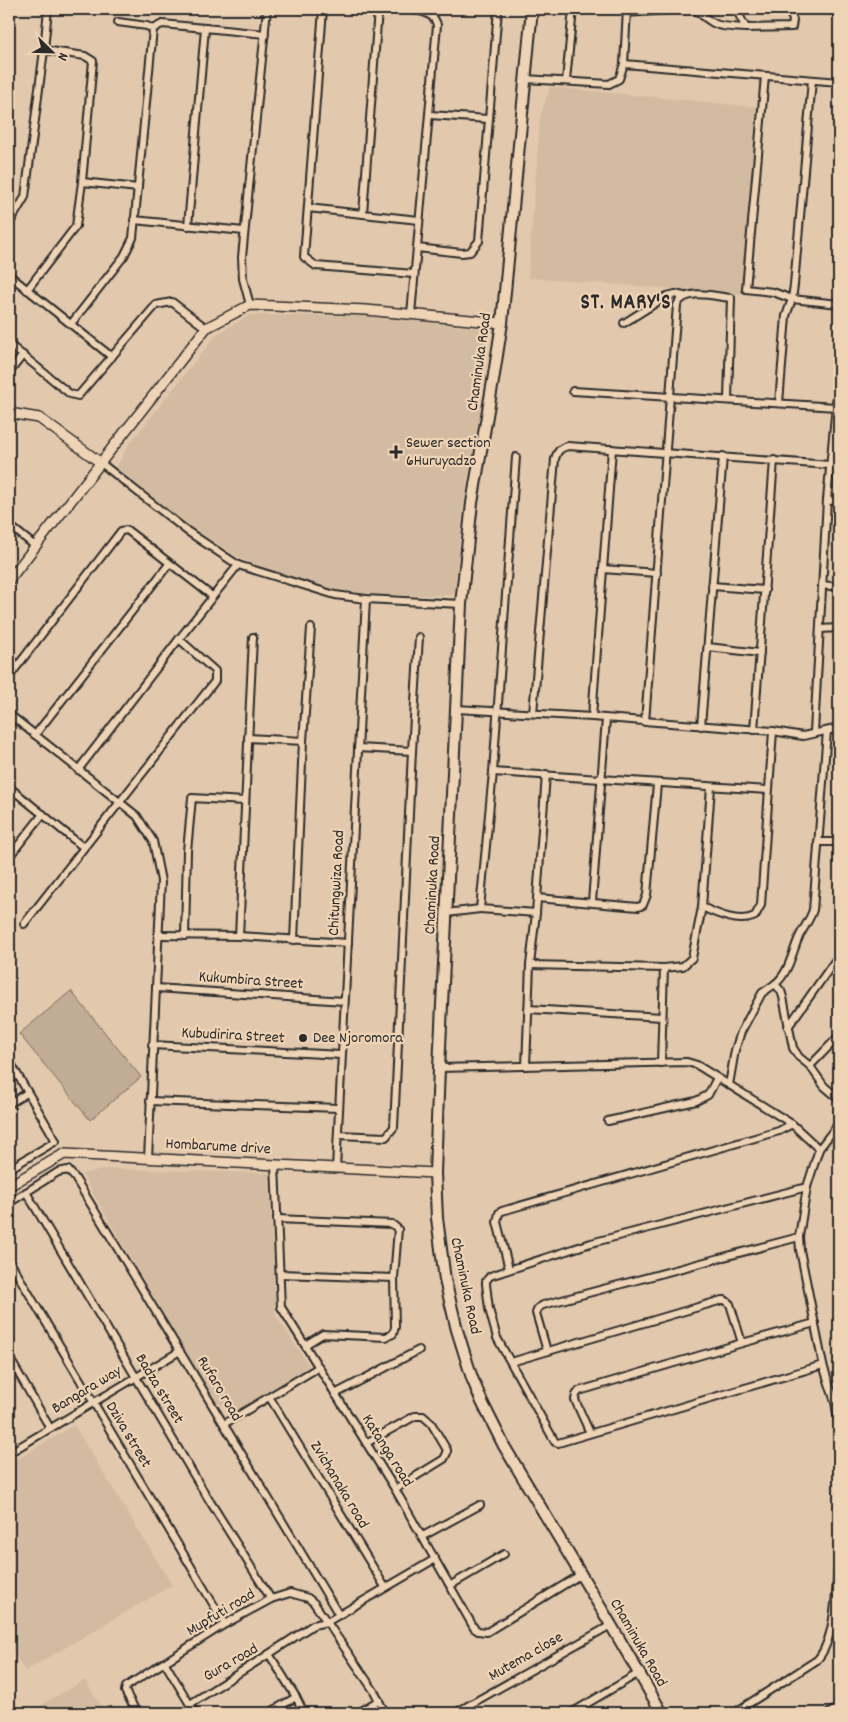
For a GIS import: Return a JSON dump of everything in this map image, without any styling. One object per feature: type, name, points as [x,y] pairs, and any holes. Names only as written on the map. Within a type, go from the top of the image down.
[{"type":"main road","name":"Chaminuka Road","points":[[532,9],[502,323],[470,512],[461,604],[439,1068],[435,1173],[437,1218],[445,1280],[457,1330],[472,1378],[504,1446],[662,1713]]},
{"type":"street","points":[[9,224],[24,198],[48,9]]},
{"type":"street","points":[[250,305],[243,279],[242,257],[267,9]]},
{"type":"street","points":[[323,9],[304,257],[316,266],[414,274]]},
{"type":"street","points":[[363,214],[378,9]]},
{"type":"street","points":[[389,9],[407,9],[430,13],[436,19],[437,25],[411,314]]},
{"type":"street","points":[[417,248],[462,253],[470,252],[479,241],[498,9]]},
{"type":"street","points":[[566,80],[573,9]]},
{"type":"street","points":[[525,79],[609,84],[619,79],[624,64],[627,11],[673,9]]},
{"type":"street","points":[[695,9],[712,24],[746,28],[792,27],[794,20],[788,9]]},
{"type":"street","points":[[736,9],[746,28]]},
{"type":"street","points":[[118,22],[147,26],[153,30]]},
{"type":"street","points":[[153,30],[162,24],[264,34]]},
{"type":"street","points":[[188,226],[205,28]]},
{"type":"street","points":[[71,324],[124,256],[133,238],[153,30]]},
{"type":"street","points":[[27,290],[76,226],[93,61],[85,56],[44,50]]},
{"type":"street","points":[[624,64],[839,82]]},
{"type":"street","points":[[765,76],[746,289],[773,292],[792,299],[839,304]]},
{"type":"street","points":[[779,403],[786,316],[792,299],[812,80]]},
{"type":"street","points":[[430,115],[488,118]]},
{"type":"street","points":[[82,182],[138,188]]},
{"type":"street","points":[[308,208],[420,220]]},
{"type":"street","points":[[134,220],[244,232]]},
{"type":"street","points":[[9,275],[112,357]]},
{"type":"street","points":[[624,323],[668,296],[675,294],[731,298],[728,399]]},
{"type":"street","points":[[645,722],[678,305],[684,296]]},
{"type":"street","points":[[9,344],[70,394],[78,396],[156,305],[172,302],[206,328]]},
{"type":"street","points":[[9,580],[206,328],[250,305],[337,308],[502,323]]},
{"type":"street","points":[[9,373],[23,356]]},
{"type":"street","points":[[814,732],[827,500],[839,373]]},
{"type":"street","points":[[573,391],[837,407]]},
{"type":"street","points":[[9,413],[39,418],[101,462],[187,531],[238,565],[335,595],[366,599],[461,604]]},
{"type":"street","points":[[533,713],[557,452],[568,446],[830,465]]},
{"type":"street","points":[[592,717],[612,449]]},
{"type":"street","points":[[701,726],[722,456]]},
{"type":"street","points":[[480,909],[493,772],[516,457]]},
{"type":"street","points":[[754,730],[774,460]]},
{"type":"street","points":[[827,500],[839,502]]},
{"type":"street","points":[[9,525],[35,546]]},
{"type":"street","points":[[9,677],[121,531],[127,530],[212,596]]},
{"type":"street","points":[[35,735],[169,564]]},
{"type":"street","points":[[78,770],[238,565]]},
{"type":"street","points":[[603,569],[657,573]]},
{"type":"street","points":[[822,585],[839,587]]},
{"type":"street","points":[[712,586],[765,590]]},
{"type":"street","name":"Chitungwiza Road","points":[[336,1168],[366,599]]},
{"type":"street","points":[[294,940],[303,741],[311,628]]},
{"type":"street","points":[[820,629],[839,628]]},
{"type":"street","points":[[239,936],[253,637]]},
{"type":"street","points":[[338,1134],[386,1137],[394,1127],[419,637]]},
{"type":"street","points":[[24,924],[215,681],[215,671],[179,639]]},
{"type":"street","points":[[708,647],[760,653]]},
{"type":"street","points":[[457,709],[773,731],[803,736],[814,732],[839,728]]},
{"type":"street","points":[[9,714],[137,816],[153,841],[160,882],[148,1159]]},
{"type":"street","points":[[592,902],[606,719]]},
{"type":"street","points":[[702,906],[721,916],[750,919],[759,912],[773,731]]},
{"type":"street","points":[[729,1085],[735,1050],[741,1032],[762,992],[775,984],[783,975],[813,910],[827,731]]},
{"type":"street","points":[[248,738],[303,741]]},
{"type":"street","points":[[358,748],[412,751]]},
{"type":"street","points":[[493,772],[768,790]]},
{"type":"street","points":[[526,1066],[530,965],[536,913],[546,774]]},
{"type":"street","points":[[537,898],[638,907],[643,905],[646,900],[657,784]]},
{"type":"street","points":[[9,787],[83,847]]},
{"type":"street","points":[[530,965],[664,968],[683,966],[692,958],[702,906],[711,787]]},
{"type":"street","points":[[185,936],[187,850],[192,798],[245,801]]},
{"type":"street","points":[[9,857],[43,814]]},
{"type":"street","points":[[818,842],[839,842]]},
{"type":"street","points":[[446,912],[480,909],[536,913]]},
{"type":"street","points":[[158,935],[239,936],[348,943]]},
{"type":"street","points":[[788,1027],[839,955]]},
{"type":"street","points":[[661,1063],[664,968]]},
{"type":"street","points":[[775,984],[781,990],[795,1052],[810,1066],[824,1086],[839,1099]]},
{"type":"street","name":"Kukumbira Street","points":[[156,988],[344,1001]]},
{"type":"street","points":[[528,1009],[662,1017]]},
{"type":"street","points":[[810,1066],[839,1036]]},
{"type":"street","name":"Kubudirira Street","points":[[152,1045],[341,1055]]},
{"type":"street","points":[[9,1060],[56,1141],[9,1169]]},
{"type":"street","points":[[439,1068],[687,1062],[697,1065],[792,1124],[819,1149]]},
{"type":"street","points":[[608,1121],[696,1101],[708,1094],[717,1078]]},
{"type":"street","points":[[9,1104],[27,1093]]},
{"type":"street","points":[[150,1101],[339,1108]]},
{"type":"street","points":[[839,1123],[819,1149],[807,1187],[799,1237],[823,1365],[836,1402],[839,1426]]},
{"type":"street","points":[[508,1269],[497,1222],[499,1213],[502,1211],[779,1131],[792,1124]]},
{"type":"street","name":"Hombarume drive","points":[[9,1186],[64,1154],[435,1173]]},
{"type":"street","name":"Katanga road","points":[[275,1165],[281,1307],[395,1489],[474,1628],[478,1631],[487,1632],[580,1575]]},
{"type":"street","name":"Rufaro road","points":[[26,1192],[58,1172],[68,1170],[75,1178],[339,1615]]},
{"type":"street","points":[[807,1187],[591,1243],[490,1276],[486,1284],[493,1326],[497,1338],[553,1440],[558,1443],[823,1365]]},
{"type":"street","points":[[9,1203],[26,1192]]},
{"type":"street","name":"Badza street","points":[[26,1192],[271,1599]]},
{"type":"street","points":[[277,1219],[392,1224],[398,1232],[394,1278],[395,1327],[393,1334],[386,1337],[323,1334],[305,1345]]},
{"type":"street","points":[[547,1351],[536,1313],[538,1308],[544,1305],[799,1237]]},
{"type":"street","name":"Dziva street","points":[[9,1260],[225,1624]]},
{"type":"street","points":[[280,1274],[394,1278]]},
{"type":"street","points":[[511,1362],[725,1300],[730,1304],[742,1343]]},
{"type":"street","points":[[590,1433],[575,1400],[576,1394],[579,1391],[815,1323]]},
{"type":"street","name":"Bangara way","points":[[9,1453],[180,1350]]},
{"type":"street","points":[[335,1394],[419,1350]]},
{"type":"street","points":[[9,1357],[50,1428]]},
{"type":"street","points":[[224,1424],[319,1367]]},
{"type":"street","name":"Zvichanaka road","points":[[270,1398],[385,1587]]},
{"type":"street","points":[[366,1443],[415,1416],[423,1416],[431,1423],[447,1450],[446,1456],[395,1489]]},
{"type":"street","points":[[422,1536],[480,1505]]},
{"type":"street","points":[[734,1713],[817,1660],[822,1654],[831,1631],[839,1553]]},
{"type":"street","points":[[451,1585],[504,1554]]},
{"type":"street","points":[[269,1654],[313,1625],[327,1622],[435,1559]]},
{"type":"street","name":"Mupfuti road","points":[[138,1713],[126,1695],[126,1687],[225,1624],[271,1599],[290,1592],[308,1598],[314,1603],[327,1622]]},
{"type":"street","points":[[327,1622],[379,1700],[385,1713]]},
{"type":"street","name":"Mutema close","points":[[455,1713],[611,1625]]},
{"type":"street","name":"Gura road","points":[[190,1704],[269,1654],[304,1713]]},
{"type":"street","points":[[165,1663],[195,1713]]},
{"type":"street","points":[[571,1713],[639,1673]]},
{"type":"street","points":[[269,1713],[296,1697]]},
{"type":"street","points":[[358,1713],[379,1700]]},
{"type":"street","points":[[828,1713],[839,1706]]},
{"type":"shaded area","points":[[550,87],[757,107],[741,294],[528,278],[540,117]]},
{"type":"shaded area","points":[[250,315],[362,316],[488,329],[480,412],[465,495],[454,595],[327,596],[241,559],[189,526],[116,467],[130,443],[217,334]]},
{"type":"shaded area","points":[[71,991],[141,1077],[90,1120],[19,1034]]},
{"type":"shaded area","points":[[839,1131],[839,1157],[829,1144]]},
{"type":"shaded area","points":[[106,1169],[269,1173],[276,1316],[310,1367],[236,1413],[213,1400],[82,1174]]},
{"type":"shaded area","points":[[74,1425],[172,1585],[25,1671],[9,1647],[9,1464]]},
{"type":"shaded area","points":[[85,1680],[105,1713],[27,1713]]},
{"type":"place","name":"Sewer section 6Huruyadzo","points":[[396,452]]},
{"type":"place","name":"Dee Njoromora","points":[[303,1038]]},
{"type":"district","name":"ST. MARY'S","points":[[626,304]]}]
